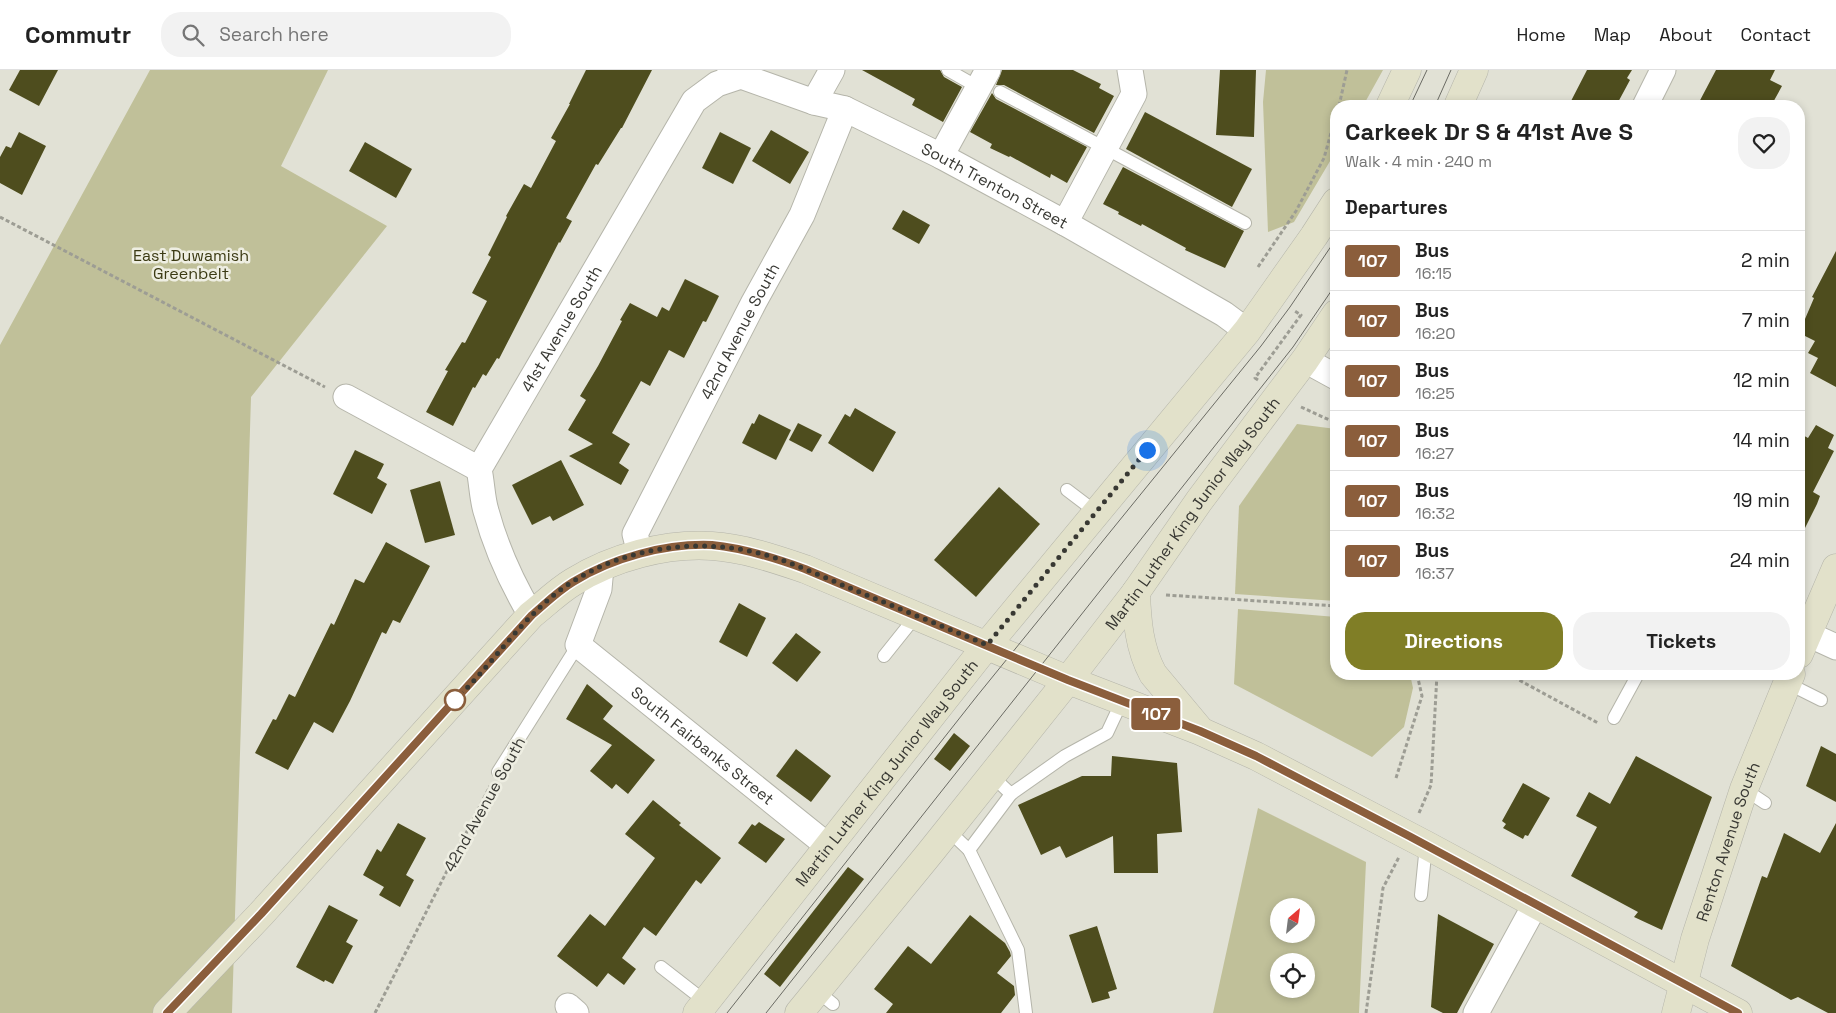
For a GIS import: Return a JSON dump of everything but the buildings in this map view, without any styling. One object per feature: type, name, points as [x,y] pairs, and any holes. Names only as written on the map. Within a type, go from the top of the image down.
[{"type":"main road","points":[[1393,100],[1407,70]]},
{"type":"main road","points":[[1461,100],[1474,70]]},
{"type":"main road","name":"Martin Luther King Junior Way South","points":[[702,1007],[987,645],[1246,331],[1330,211]]},
{"type":"main road","name":"Martin Luther King Junior Way South","points":[[799,1013],[825,998],[948,830],[1001,785],[1068,680],[1136,592],[1199,501],[1305,360],[1330,323]]},
{"type":"main road","points":[[167,1013],[261,914],[532,615],[572,582],[621,560],[674,548],[712,545],[766,555],[805,569],[1068,680],[1200,731],[1256,756],[1738,1013]]},
{"type":"main road","points":[[1805,633],[1836,568]]},
{"type":"main road","points":[[1136,592],[1137,624],[1140,642],[1148,665],[1153,674],[1200,731]]},
{"type":"main road","name":"Renton Avenue South","points":[[1676,1013],[1695,939],[1754,796],[1788,680]]},
{"type":"street","points":[[814,102],[832,70]]},
{"type":"street","points":[[1065,224],[1106,150],[1134,94],[1130,70]]},
{"type":"street","points":[[1648,100],[1664,70]]},
{"type":"street","name":"South Trenton Street","points":[[736,73],[814,102],[845,109],[941,156],[1224,314],[1246,331]]},
{"type":"street","name":"41st Avenue South","points":[[480,469],[694,101],[736,73]]},
{"type":"street","points":[[941,156],[978,76]]},
{"type":"street","name":"42nd Avenue South","points":[[578,645],[599,589],[621,560],[754,302],[802,215],[845,109]]},
{"type":"street","points":[[1305,360],[1330,374]]},
{"type":"street","points":[[346,397],[480,469],[486,509],[496,540],[517,592],[532,615]]},
{"type":"street","points":[[1805,640],[1836,646]]},
{"type":"street","name":"South Fairbanks Street","points":[[578,645],[828,846]]},
{"type":"street","points":[[1476,1013],[1535,905]]},
{"type":"lane","points":[[948,70],[978,76]]},
{"type":"lane","points":[[1000,92],[1245,223]]},
{"type":"lane","points":[[1068,490],[1096,512]]},
{"type":"lane","points":[[884,656],[916,616]]},
{"type":"lane","name":"42nd Avenue South","points":[[498,772],[578,645]]},
{"type":"lane","points":[[1614,718],[1635,680]]},
{"type":"lane","points":[[1792,680],[1821,700]]},
{"type":"lane","points":[[969,850],[1001,785],[1065,756],[1107,733],[1122,701]]},
{"type":"lane","points":[[948,830],[969,850],[1018,950],[1026,1013]]},
{"type":"lane","points":[[1421,896],[1426,845]]},
{"type":"lane","points":[[661,967],[702,1007]]},
{"type":"path","points":[[1340,100],[1347,70]]},
{"type":"path","points":[[0,217],[346,397]]},
{"type":"path","points":[[1165,595],[1330,606]]},
{"type":"path","points":[[1396,778],[1422,696],[1418,680]]},
{"type":"path","points":[[1426,797],[1431,785],[1437,680]]},
{"type":"path","points":[[1519,680],[1608,729],[1614,718]]},
{"type":"path","name":"42nd Avenue South","points":[[374,1013],[498,772]]},
{"type":"path","points":[[1366,1013],[1383,888],[1393,869]]},
{"type":"green space","name":"East Duwamish Greenbelt","points":[[150,70],[328,70],[281,166],[387,226],[251,397],[232,1013],[0,1013],[0,345]]},
{"type":"green space","points":[[1266,70],[1383,70],[1366,100],[1330,100],[1330,161],[1294,222],[1268,232],[1263,102]]},
{"type":"green space","points":[[1297,424],[1330,428],[1330,601],[1235,594],[1239,506]]},
{"type":"green space","points":[[1238,609],[1330,617],[1330,680],[1411,680],[1413,688],[1404,727],[1372,757],[1234,684]]},
{"type":"green space","points":[[1258,808],[1366,862],[1359,1013],[1213,1013]]},
{"type":"tram line","points":[[1413,100],[1427,70]]},
{"type":"tram line","points":[[1438,100],[1451,70]]},
{"type":"tram line","points":[[727,1013],[977,696],[1261,346],[1330,248]]},
{"type":"tram line","points":[[766,1013],[1293,347],[1330,293]]},
{"type":"bus line","name":"107","points":[[167,1013],[261,914],[532,615],[572,582],[622,558],[640,553],[674,548],[712,545],[766,555],[805,569],[1068,680],[1200,731],[1256,756],[1738,1013]]},
{"type":"route","points":[[455,700],[532,615],[572,582],[622,558],[640,553],[674,548],[712,545],[766,555],[805,569],[987,645],[1147,450]]}]
